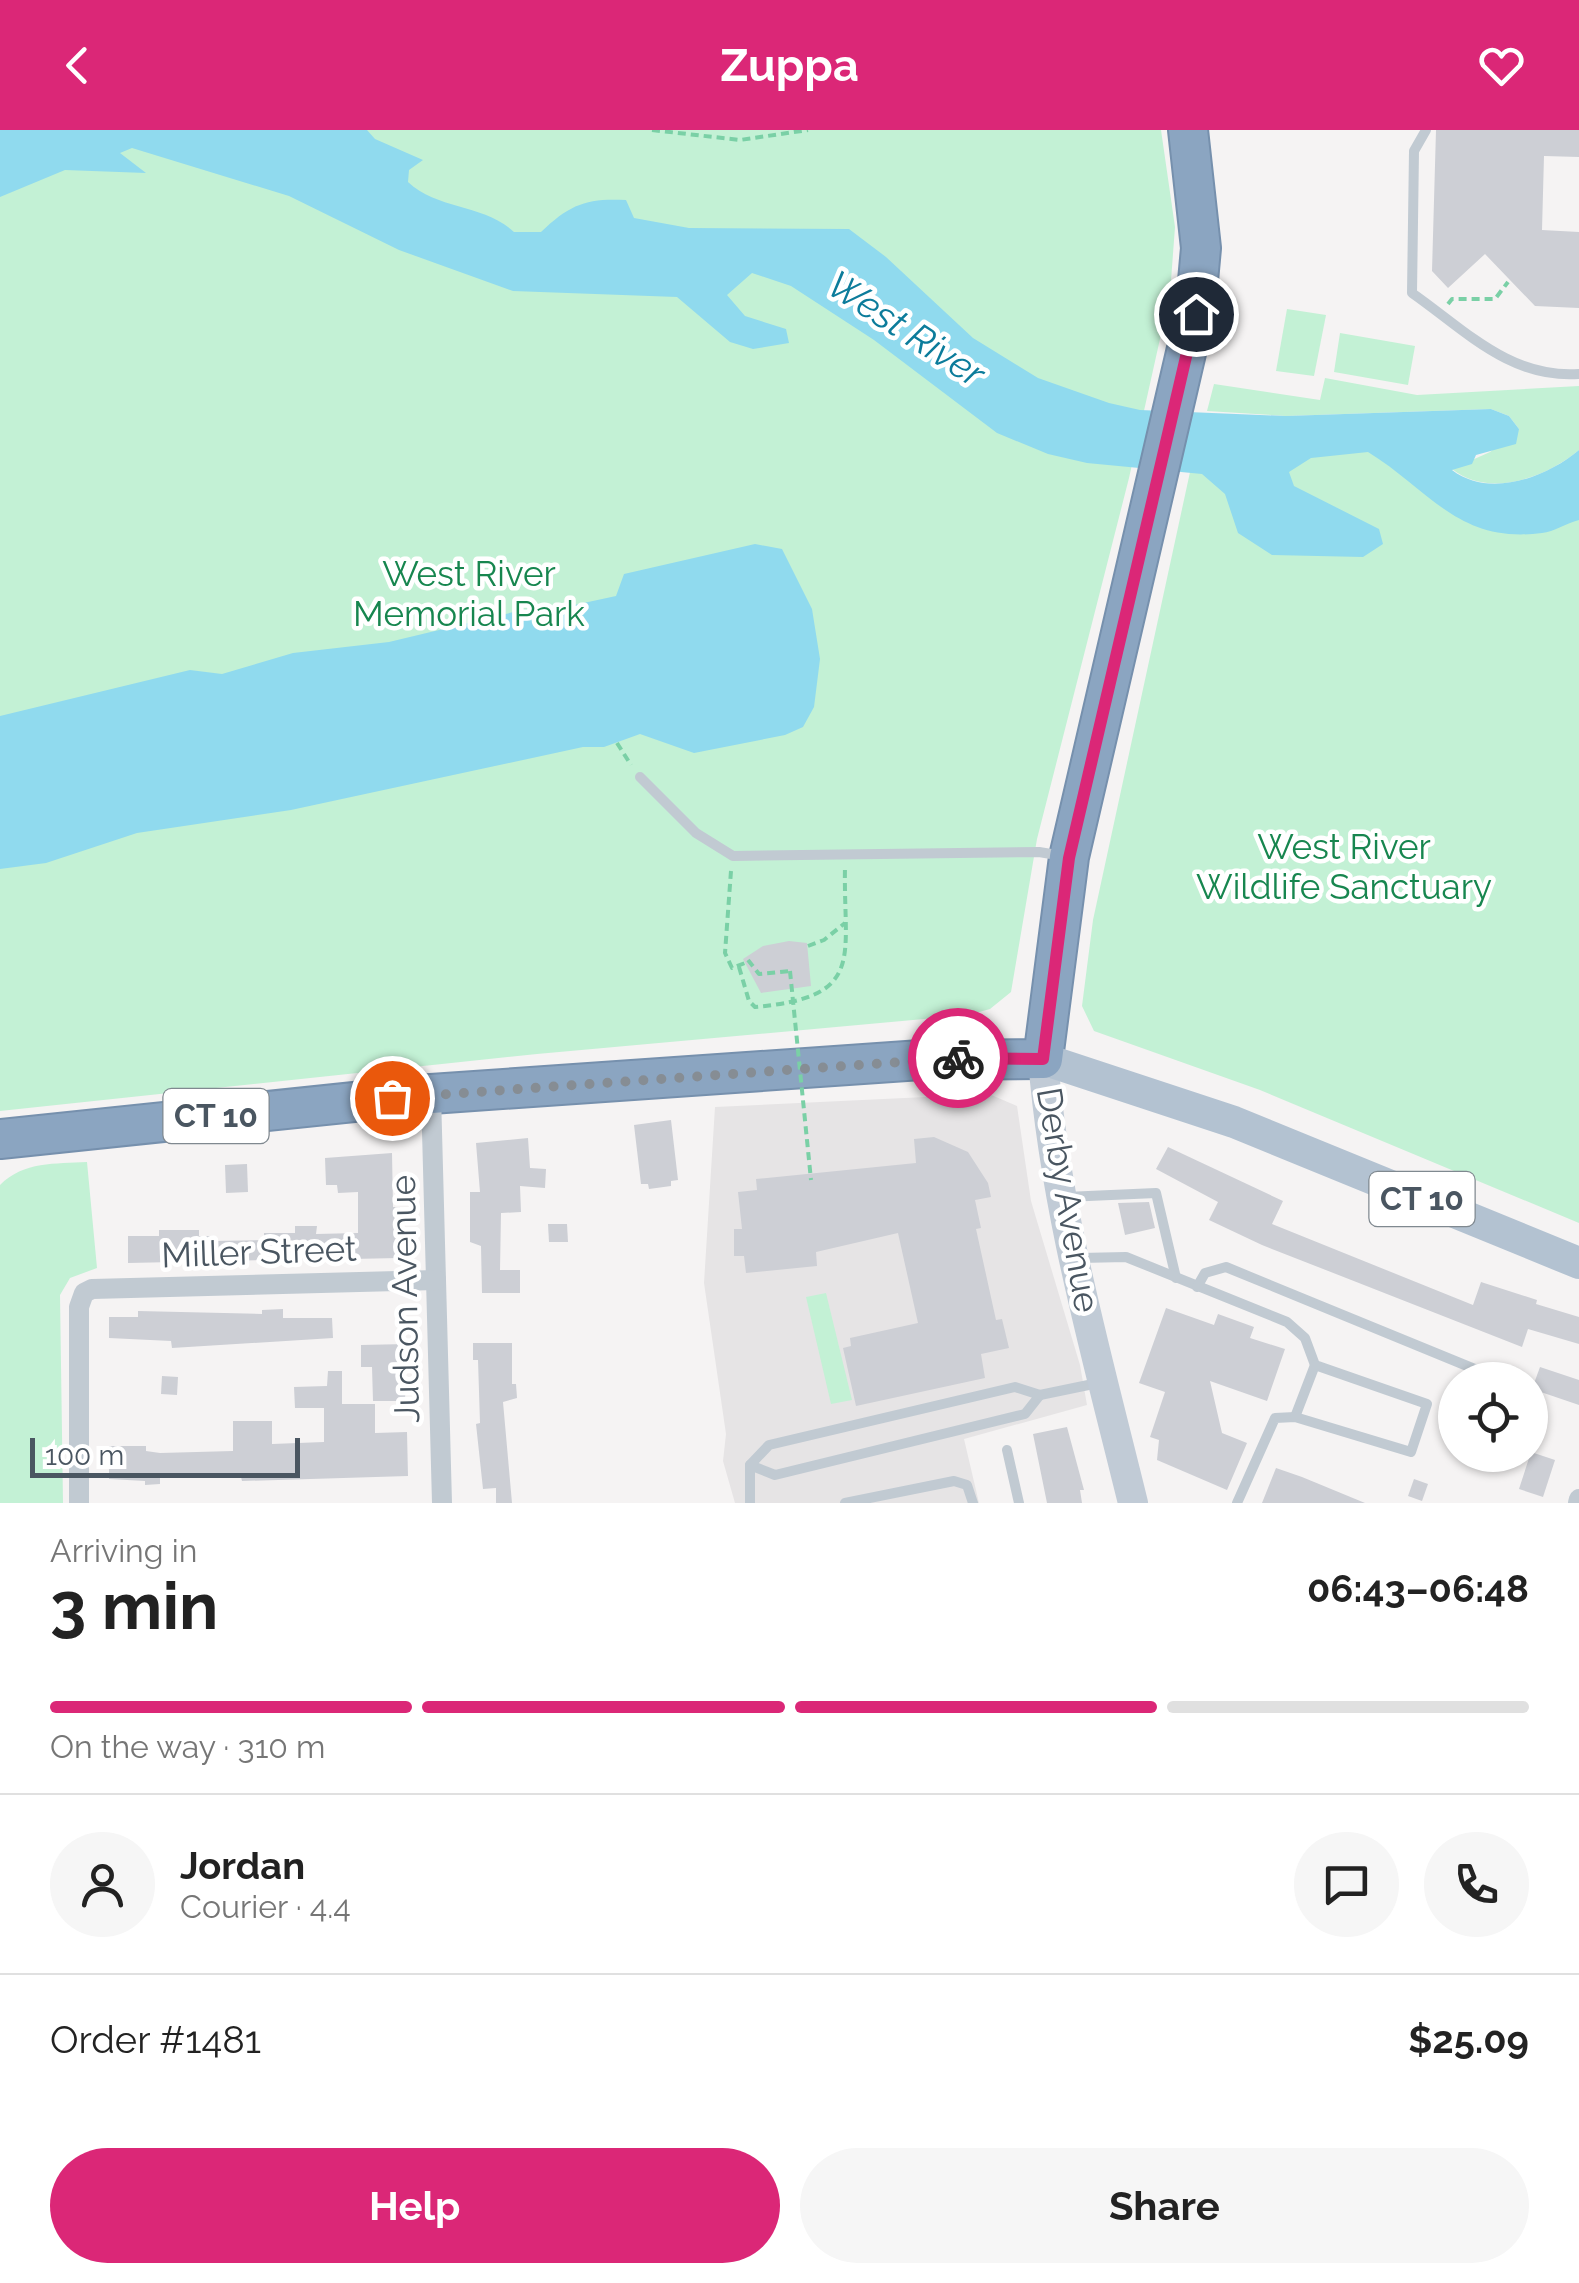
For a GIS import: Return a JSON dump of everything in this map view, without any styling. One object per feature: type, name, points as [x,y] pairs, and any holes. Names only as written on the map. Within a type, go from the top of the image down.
[{"type":"highway","name":"Derby Avenue","points":[[1043,1059],[1069,858],[1196,314],[1201,248],[1188,130]]},
{"type":"highway","name":"CT 10","points":[[0,1139],[432,1094],[921,1060],[1043,1059]]},
{"type":"main road","name":"Derby Avenue","points":[[1043,1059],[1049,1141],[1060,1198],[1133,1503]]},
{"type":"main road","name":"CT 10","points":[[1043,1059],[1234,1122],[1579,1263]]},
{"type":"street","name":"Judson Avenue","points":[[432,1094],[442,1503]]},
{"type":"street","name":"Miller Street","points":[[80,1503],[79,1306],[84,1293],[92,1289],[436,1280]]},
{"type":"lane","points":[[1426,130],[1414,150],[1412,293],[1511,364],[1539,374],[1579,374]]},
{"type":"lane","points":[[640,777],[696,832],[733,856],[1039,852],[1069,858]]},
{"type":"lane","points":[[1060,1198],[1151,1190],[1165,1220],[1176,1278]]},
{"type":"lane","points":[[1074,1258],[1126,1257],[1294,1326],[1305,1338],[1314,1365],[1295,1417]]},
{"type":"lane","points":[[1197,1287],[1204,1272],[1226,1267],[1306,1304],[1457,1362]]},
{"type":"lane","points":[[1294,1326],[1306,1304]]},
{"type":"lane","points":[[1236,1503],[1275,1418],[1295,1417],[1411,1452],[1427,1404],[1314,1365]]},
{"type":"lane","points":[[750,1503],[750,1465],[769,1444],[1015,1388],[1040,1395],[1104,1382]]},
{"type":"lane","points":[[750,1465],[775,1475],[1025,1414],[1040,1395]]},
{"type":"lane","points":[[1007,1450],[1018,1503]]},
{"type":"lane","points":[[845,1503],[954,1481],[967,1485],[973,1503]]},
{"type":"path","points":[[652,130],[740,140],[808,130]]},
{"type":"path","points":[[1441,314],[1452,299],[1495,299],[1508,282]]},
{"type":"path","points":[[617,743],[640,777]]},
{"type":"path","points":[[733,856],[727,964],[739,967],[746,962],[758,974],[790,971],[811,1180]]},
{"type":"path","points":[[739,967],[749,1002],[755,1007],[816,998],[829,990],[841,972],[846,856]]},
{"type":"path","points":[[808,946],[824,940],[844,923]]},
{"type":"shaded area","points":[[989,1094],[1017,1106],[1031,1201],[1080,1365],[1087,1405],[964,1439],[979,1503],[735,1503],[723,1461],[726,1434],[704,1283],[715,1107]]},
{"type":"green space","name":"West River Memorial Park","points":[[0,130],[1161,130],[1175,227],[1170,294],[1129,478],[1037,839],[1011,992],[990,1009],[968,1015],[537,1054],[0,1111]]},
{"type":"green space","points":[[1287,309],[1326,315],[1314,376],[1276,371]]},
{"type":"green space","points":[[1340,333],[1415,346],[1408,385],[1334,372]]},
{"type":"green space","points":[[1325,378],[1417,395],[1579,386],[1579,450],[1535,476],[1483,482],[1452,469],[1490,452],[1519,429],[1509,416],[1491,409],[1286,416],[1207,411],[1214,384],[1320,400]]},
{"type":"green space","name":"West River Wildlife Sanctuary","points":[[1351,434],[1462,496],[1579,480],[1579,1223],[1260,1090],[1094,1031],[1082,1006],[1093,920],[1195,449]]},
{"type":"green space","points":[[87,1162],[97,1268],[70,1278],[60,1295],[63,1503],[0,1503],[0,1185],[30,1168]]},
{"type":"green space","points":[[826,1293],[852,1400],[831,1404],[806,1297]]},
{"type":"water","name":"West River","points":[[0,130],[367,130],[375,139],[423,160],[409,170],[408,182],[420,191],[489,216],[514,232],[541,232],[580,205],[612,200],[626,200],[634,218],[689,228],[849,229],[886,257],[973,338],[1038,378],[1109,403],[1140,410],[1286,416],[1491,409],[1509,416],[1519,429],[1516,444],[1476,455],[1472,464],[1452,470],[1467,479],[1500,484],[1535,476],[1579,450],[1579,520],[1542,533],[1488,530],[1447,511],[1368,452],[1311,458],[1289,472],[1294,486],[1379,529],[1383,544],[1363,557],[1272,555],[1238,533],[1225,494],[1202,474],[1087,463],[1048,454],[997,433],[874,340],[791,286],[752,273],[727,295],[745,316],[786,329],[789,343],[753,349],[730,342],[677,297],[513,291],[399,250],[289,196],[132,148],[120,153],[146,173],[65,170],[0,197]]},
{"type":"water","points":[[755,544],[782,549],[812,609],[820,659],[814,707],[803,727],[785,735],[694,753],[640,734],[604,747],[583,747],[291,810],[137,833],[46,863],[0,869],[0,716],[190,670],[222,674],[293,653],[389,642],[522,610],[565,607],[616,596],[624,574]]},
{"type":"building","points":[[1436,130],[1579,130],[1579,157],[1544,156],[1542,230],[1579,232],[1579,308],[1535,306],[1485,254],[1448,288],[1432,271]]},
{"type":"building","points":[[789,941],[807,943],[811,986],[761,993],[743,959],[763,946]]},
{"type":"building","points":[[671,1120],[678,1180],[671,1181],[671,1186],[649,1189],[648,1184],[641,1184],[634,1125]]},
{"type":"building","points":[[934,1137],[968,1152],[988,1183],[991,1197],[975,1200],[981,1228],[976,1229],[996,1320],[1002,1319],[1009,1348],[981,1354],[985,1378],[856,1406],[843,1348],[851,1346],[850,1338],[918,1323],[898,1233],[816,1252],[817,1266],[746,1273],[744,1256],[734,1256],[734,1229],[742,1229],[738,1192],[757,1190],[756,1179],[916,1163],[914,1139]]},
{"type":"building","points":[[528,1138],[530,1168],[546,1169],[545,1188],[520,1186],[521,1212],[501,1213],[500,1270],[520,1270],[520,1293],[482,1293],[481,1246],[470,1242],[470,1192],[480,1192],[476,1143]]},
{"type":"building","points":[[1168,1147],[1283,1201],[1272,1224],[1473,1305],[1481,1282],[1537,1300],[1536,1304],[1579,1317],[1579,1344],[1528,1329],[1522,1347],[1262,1245],[1209,1220],[1218,1202],[1156,1169]]},
{"type":"building","points":[[392,1153],[393,1207],[400,1207],[399,1258],[351,1259],[351,1250],[316,1251],[316,1259],[128,1263],[128,1236],[159,1236],[159,1230],[199,1230],[199,1236],[212,1236],[212,1241],[264,1240],[264,1233],[295,1233],[295,1226],[317,1226],[316,1234],[358,1233],[358,1192],[338,1193],[337,1185],[326,1185],[325,1158]]},
{"type":"building","points":[[247,1164],[248,1192],[226,1193],[225,1165]]},
{"type":"building","points":[[1149,1202],[1155,1228],[1125,1235],[1118,1203]]},
{"type":"building","points":[[548,1224],[567,1224],[568,1242],[549,1242]]},
{"type":"building","points":[[1166,1308],[1214,1325],[1218,1314],[1254,1327],[1250,1338],[1285,1349],[1267,1401],[1210,1381],[1222,1433],[1247,1443],[1227,1490],[1157,1460],[1159,1440],[1150,1437],[1165,1392],[1139,1383]]},
{"type":"building","points":[[283,1309],[283,1318],[332,1318],[333,1338],[172,1348],[171,1341],[109,1338],[109,1317],[138,1317],[138,1311],[262,1314],[262,1310]]},
{"type":"building","points":[[473,1343],[512,1343],[512,1384],[516,1384],[517,1398],[503,1402],[512,1503],[496,1503],[496,1488],[483,1489],[476,1424],[480,1423],[478,1360],[473,1360]]},
{"type":"building","points":[[407,1344],[405,1401],[373,1401],[372,1367],[361,1367],[361,1345]]},
{"type":"building","points":[[1548,1370],[1579,1380],[1579,1405],[1548,1394]]},
{"type":"building","points":[[328,1371],[342,1371],[342,1404],[375,1404],[375,1433],[407,1432],[408,1476],[242,1481],[241,1477],[160,1478],[160,1484],[145,1485],[145,1481],[109,1479],[109,1446],[146,1446],[146,1451],[160,1453],[233,1451],[233,1421],[272,1421],[272,1444],[324,1442],[324,1408],[295,1408],[294,1387],[327,1386]]},
{"type":"building","points":[[162,1376],[178,1377],[177,1395],[161,1394]]},
{"type":"building","points":[[1067,1427],[1084,1490],[1080,1490],[1082,1503],[1047,1503],[1033,1434]]},
{"type":"building","points":[[1548,1458],[1555,1460],[1543,1497],[1519,1489],[1525,1472],[1548,1472]]},
{"type":"building","points":[[1276,1468],[1302,1477],[1365,1503],[1262,1503]]},
{"type":"building","points":[[1414,1479],[1428,1484],[1422,1501],[1408,1496]]},
{"type":"way so far","points":[[392,1098],[958,1058]]},
{"type":"route","points":[[958,1058],[1043,1059],[1069,858],[1196,314]]}]
